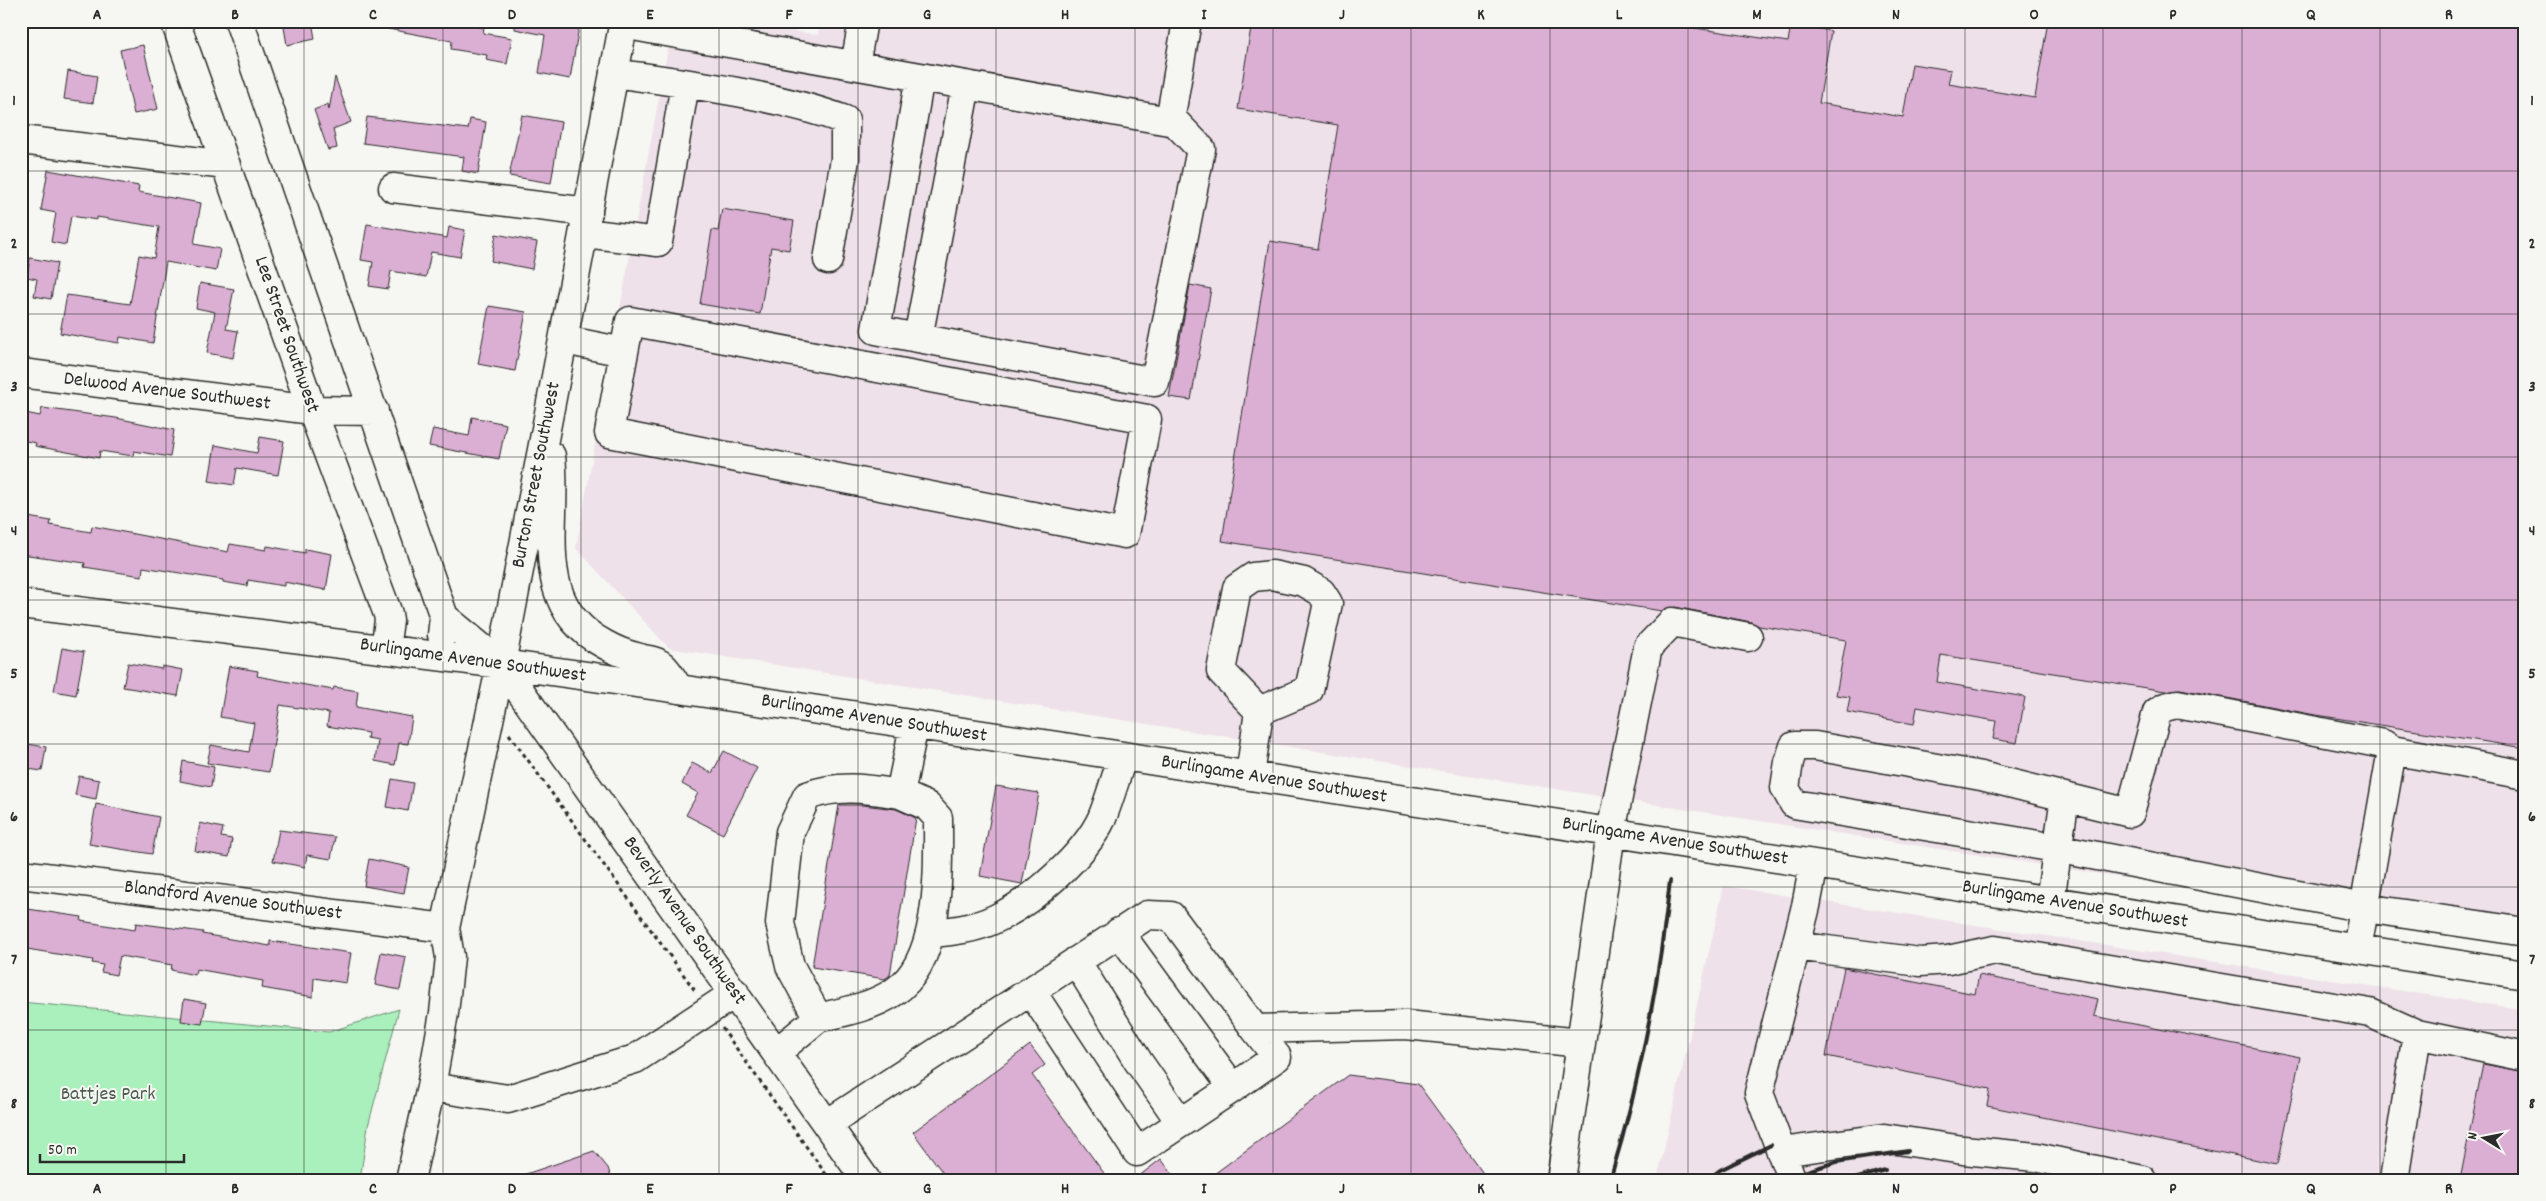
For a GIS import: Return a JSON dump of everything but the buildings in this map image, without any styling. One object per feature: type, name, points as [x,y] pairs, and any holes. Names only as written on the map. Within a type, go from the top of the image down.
[{"type":"street","name":"Lee Street Southwest","points":[[175,21],[312,410],[388,614],[385,650]]},
{"type":"street","points":[[239,21],[444,617],[439,657]]},
{"type":"street","points":[[855,65],[864,21]]},
{"type":"street","points":[[1170,121],[1188,21]]},
{"type":"street","points":[[624,23],[1175,122],[1201,149],[1155,382],[876,330],[920,77]]},
{"type":"street","name":"Burton Street Southwest","points":[[445,928],[502,664],[624,23]]},
{"type":"street","points":[[614,73],[685,84],[816,109],[845,120],[845,159],[828,260]]},
{"type":"street","points":[[393,188],[586,222],[658,242],[685,84]]},
{"type":"street","points":[[918,338],[966,85]]},
{"type":"street","points":[[21,140],[226,165]]},
{"type":"street","points":[[630,321],[1147,419],[1125,534],[609,433],[624,352],[630,321]]},
{"type":"street","points":[[564,340],[624,352]]},
{"type":"street","name":"Delwood Avenue Southwest","points":[[21,373],[312,410],[374,412]]},
{"type":"street","points":[[547,424],[554,484],[550,552],[557,594],[570,616],[590,637],[619,652],[660,663],[679,689]]},
{"type":"street","points":[[1272,575],[1304,582],[1321,592],[1328,603],[1309,690],[1260,711],[1221,671],[1237,588],[1253,577],[1272,575]]},
{"type":"street","name":"Burlingame Avenue Southwest","points":[[21,604],[502,664],[679,689],[914,726],[1123,756],[2525,976]]},
{"type":"street","points":[[444,617],[502,664]]},
{"type":"street","points":[[1561,1180],[1611,832],[1648,647],[1672,622],[1748,637]]},
{"type":"street","name":"Beverly Avenue Southwest","points":[[502,664],[866,1180]]},
{"type":"street","points":[[2525,775],[2392,750],[2383,744],[2177,704],[2156,712],[2130,813],[1981,776],[1815,746],[1794,746],[1784,788],[1794,804],[2056,848],[2365,908],[2525,932]]},
{"type":"street","points":[[1250,776],[1260,711]]},
{"type":"street","points":[[900,794],[914,726]]},
{"type":"street","points":[[2358,949],[2392,750]]},
{"type":"street","points":[[931,933],[964,930],[995,919],[1035,893],[1074,861],[1101,819],[1123,756]]},
{"type":"street","points":[[776,1052],[818,1018],[863,1006],[894,992],[915,972],[931,933],[938,862],[938,818],[927,806],[900,794],[858,788],[828,788],[808,796],[790,832],[780,923],[790,966],[818,1018]]},
{"type":"street","points":[[2050,901],[2056,848],[2066,797]]},
{"type":"street","points":[[1792,1180],[1759,1093],[1796,946],[1814,864]]},
{"type":"street","name":"Blandford Avenue Southwest","points":[[21,874],[445,928]]},
{"type":"street","points":[[827,1124],[1147,915],[1171,916],[1277,1058],[1137,1152],[1031,991]]},
{"type":"street","points":[[410,1180],[431,1087],[444,1014],[450,957],[445,928]]},
{"type":"street","points":[[1119,932],[1233,1088]]},
{"type":"street","points":[[1796,946],[1920,962],[1948,960],[1995,950],[2370,1013],[2417,1034],[2525,1057]]},
{"type":"street","points":[[1076,961],[1138,1061],[1181,1122]]},
{"type":"street","points":[[431,1087],[508,1099],[635,1059],[735,993]]},
{"type":"street","points":[[1255,1029],[1406,1025],[1581,1044]]},
{"type":"street","points":[[2394,1180],[2417,1034]]},
{"type":"street","points":[[1781,1152],[1884,1138],[1963,1150],[2036,1157],[2142,1180]]},
{"type":"path","points":[[504,728],[830,1180]]},
{"type":"shaded area","points":[[673,21],[736,21],[818,35],[820,21],[2525,21],[2525,940],[1612,798],[669,648],[576,548]]},
{"type":"shaded area","points":[[1724,886],[2525,1010],[2525,1180],[1657,1180]]},
{"type":"green space","name":"Battjes Park","points":[[21,1002],[329,1032],[399,1009],[368,1126],[360,1180],[21,1180]]},
{"type":"railway","points":[[1610,1180],[1621,1143],[1647,1032],[1670,881]]},
{"type":"railway","points":[[1707,1180],[1720,1170],[1771,1145]]},
{"type":"railway","points":[[1779,1180],[1836,1162],[1908,1151]]},
{"type":"railway","points":[[1851,1180],[1885,1170]]}]
